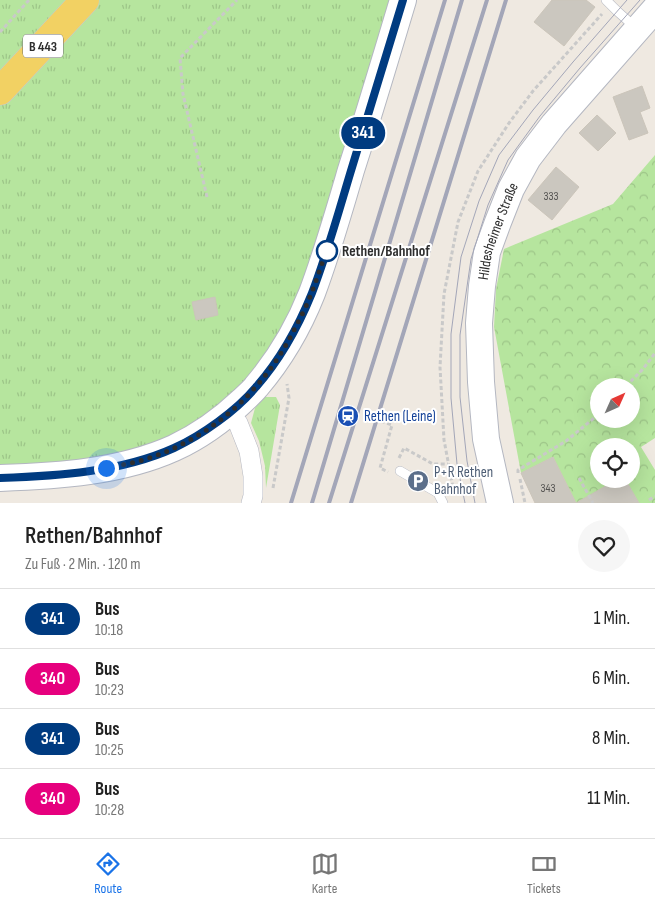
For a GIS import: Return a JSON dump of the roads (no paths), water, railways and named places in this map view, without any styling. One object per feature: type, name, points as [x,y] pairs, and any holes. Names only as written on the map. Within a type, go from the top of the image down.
[{"type":"main road","name":"B 443","points":[[0,91],[85,0]]},
{"type":"street","points":[[0,478],[49,476],[106,468],[143,460],[175,448],[203,433],[229,414],[256,388],[294,331],[324,260],[403,0]]},
{"type":"street","name":"Hildesheimer Straße","points":[[519,502],[486,439],[478,323],[487,252],[511,189],[528,158],[554,124],[655,9]]},
{"type":"street","points":[[229,414],[238,423],[249,451],[253,476],[251,503]]},
{"type":"lane","points":[[606,0],[637,29]]},
{"type":"lane","points":[[400,471],[438,492],[443,503]]},
{"type":"tram line","points":[[465,503],[457,464],[451,398],[451,334],[461,257],[479,201],[499,155],[533,110],[627,0]]},
{"type":"tram line","points":[[475,503],[467,461],[460,397],[460,335],[471,259],[488,205],[508,160],[540,116],[640,0]]},
{"type":"railway","points":[[291,503],[445,0]]},
{"type":"railway","points":[[312,503],[462,0]]},
{"type":"railway","points":[[329,503],[487,0]]},
{"type":"railway","points":[[351,503],[506,0]]},
{"type":"place","name":"Rethen/Bahnhof","points":[[327,251]]},
{"type":"place","name":"Rethen (Leine)","points":[[348,416]]},
{"type":"place","name":"P+R Rethen Bahnhof","points":[[418,481]]}]
